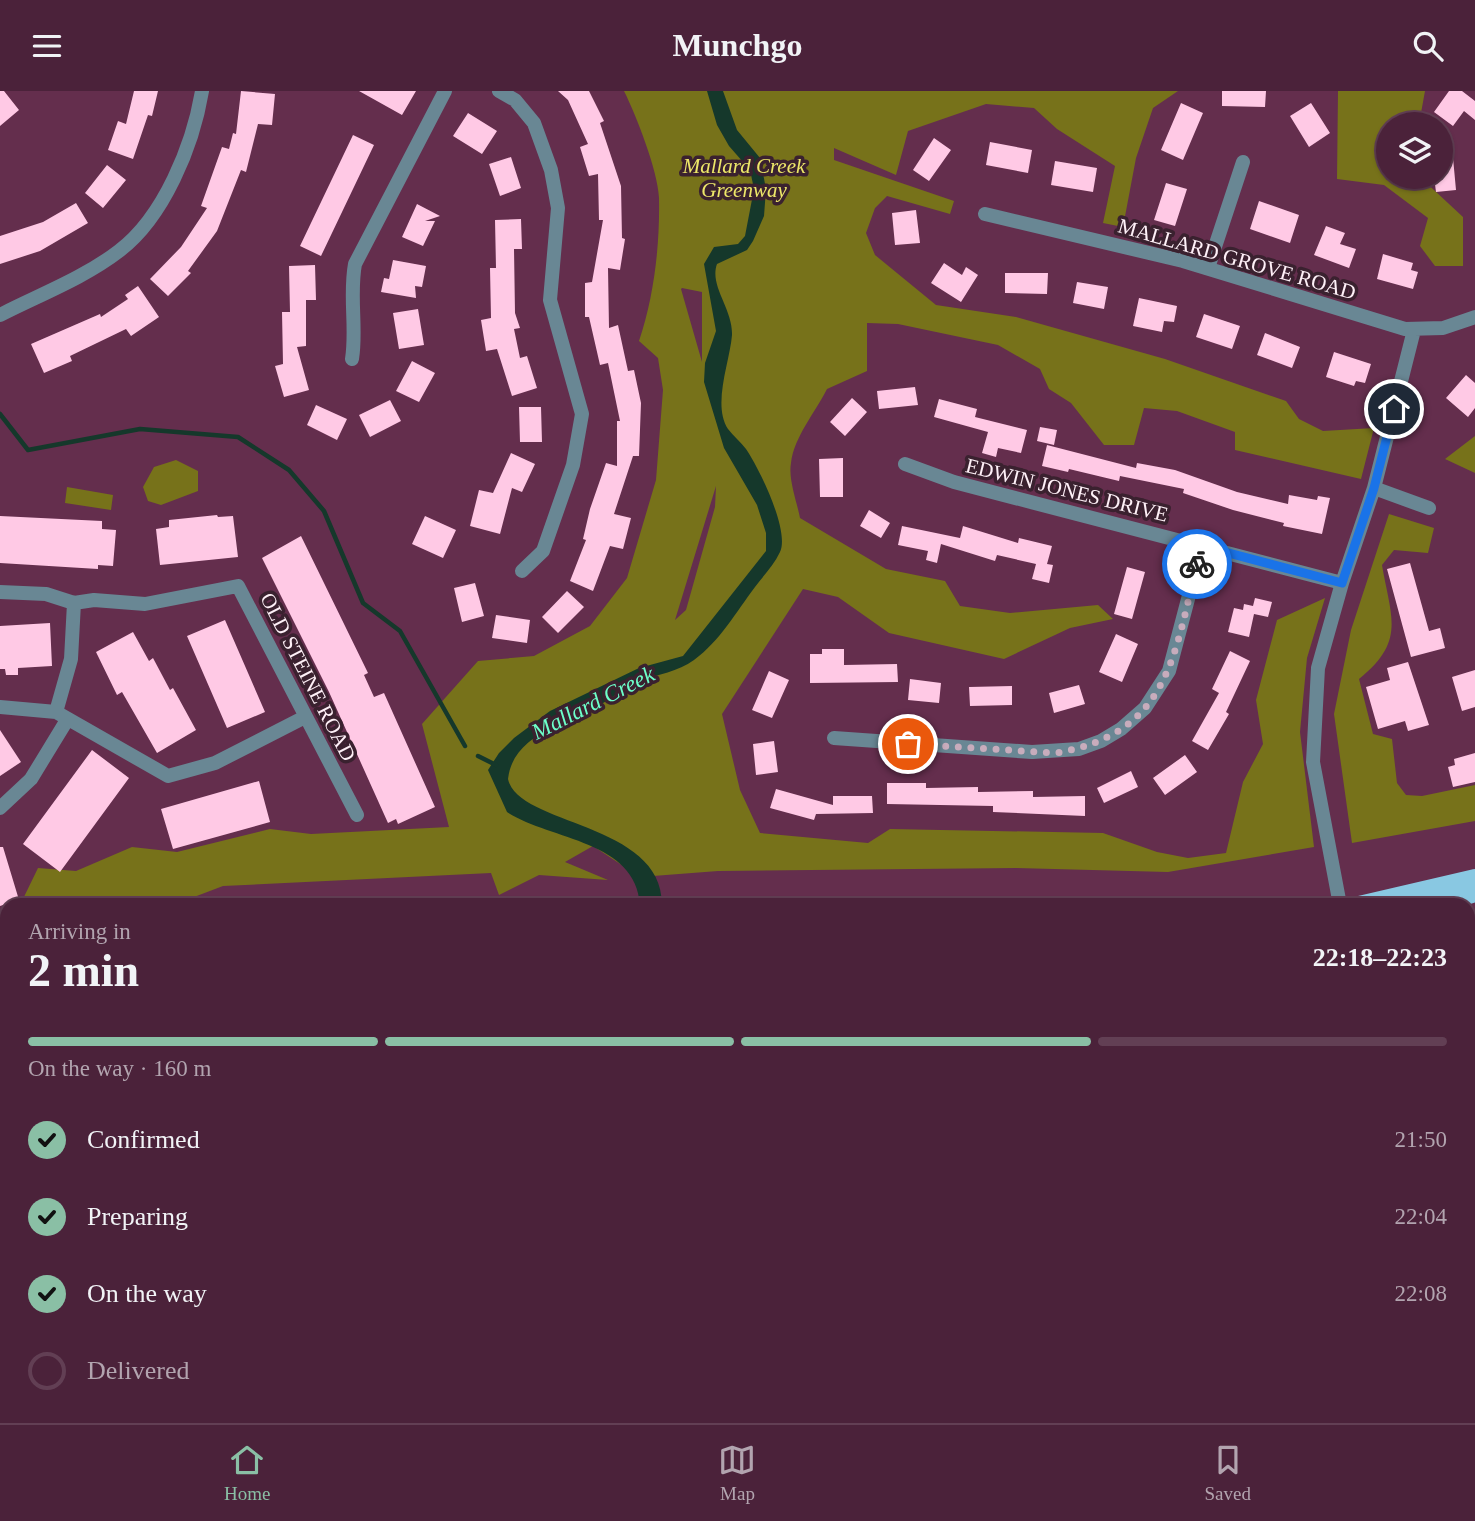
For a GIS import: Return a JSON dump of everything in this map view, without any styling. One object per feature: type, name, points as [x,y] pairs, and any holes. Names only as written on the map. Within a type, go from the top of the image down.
[{"type":"main road","points":[[1389,898],[1475,878]]},
{"type":"street","points":[[0,315],[93,268],[120,251],[141,231],[166,193],[199,109],[202,91]]},
{"type":"street","points":[[352,359],[355,264],[445,91]]},
{"type":"street","points":[[499,91],[514,100],[534,123],[551,170],[558,208],[550,300],[582,414],[573,465],[543,551],[522,571]]},
{"type":"street","points":[[1208,268],[1242,162]]},
{"type":"street","name":"MALLARD GROVE ROAD","points":[[985,214],[1208,268],[1386,325],[1414,330],[1443,328],[1475,317]]},
{"type":"street","points":[[1339,898],[1317,794],[1312,734],[1318,669],[1342,583],[1374,488],[1414,330]]},
{"type":"street","name":"EDWIN JONES DRIVE","points":[[905,464],[954,482],[1342,583]]},
{"type":"street","points":[[1374,488],[1429,508]]},
{"type":"street","points":[[834,739],[1032,752],[1079,749],[1101,741],[1121,729],[1145,708],[1169,671],[1202,546]]},
{"type":"street","name":"OLD STEINE ROAD","points":[[0,592],[46,594],[74,603],[94,600],[145,604],[238,586],[357,815]]},
{"type":"street","points":[[0,808],[31,779],[61,716],[75,632],[74,603]]},
{"type":"street","points":[[0,706],[61,716],[168,776],[215,763],[305,717]]},
{"type":"green space","name":"Mallard Creek Greenway","points":[[624,91],[1178,91],[1153,108],[1136,158],[1123,227],[1103,223],[1115,166],[1057,129],[1034,108],[986,104],[908,131],[896,175],[834,148],[834,160],[954,201],[950,214],[887,196],[875,208],[866,233],[875,255],[936,305],[1016,317],[1165,359],[1286,401],[1299,419],[1323,431],[1374,428],[1361,479],[1235,450],[1235,432],[1177,411],[1144,408],[1134,445],[1104,445],[1071,403],[1049,389],[1040,369],[998,345],[898,324],[867,323],[867,371],[827,389],[793,453],[791,476],[800,518],[886,569],[945,581],[960,606],[1010,613],[1098,605],[1113,619],[1070,628],[1004,659],[889,633],[838,597],[803,589],[722,714],[740,790],[760,833],[868,843],[890,829],[1103,833],[1157,852],[1188,858],[1226,853],[1243,782],[1263,744],[1256,700],[1277,620],[1325,598],[1307,658],[1300,732],[1314,847],[1168,872],[1016,868],[718,871],[640,877],[593,846],[565,862],[608,880],[539,875],[499,895],[491,873],[223,886],[191,898],[23,898],[38,868],[76,871],[132,847],[177,852],[270,829],[311,834],[449,827],[422,724],[478,661],[534,656],[590,626],[627,578],[656,480],[663,390],[658,358],[639,341],[649,307],[655,271],[659,198],[651,159]],"holes":[[[681,289],[702,292],[702,362]],[[716,486],[715,507],[686,610],[675,620]]]},
{"type":"green space","points":[[1338,91],[1425,91],[1421,112],[1376,112],[1376,184],[1337,179]]},
{"type":"green space","points":[[1389,189],[1433,189],[1463,217],[1463,266],[1435,266],[1420,246],[1428,218]]},
{"type":"green space","points":[[1475,436],[1475,473],[1445,459]]},
{"type":"green space","points":[[176,460],[198,471],[198,491],[161,505],[148,501],[143,487],[154,467]]},
{"type":"green space","points":[[67,487],[113,495],[111,510],[65,503]]},
{"type":"green space","points":[[1389,514],[1434,528],[1428,553],[1394,550],[1382,565],[1392,628],[1384,653],[1359,679],[1373,734],[1392,739],[1397,783],[1406,795],[1422,796],[1475,785],[1475,821],[1352,843],[1334,714],[1351,630]]},
{"type":"water","name":"Mallard Creek","points":[[707,91],[723,91],[737,130],[760,158],[766,189],[764,216],[753,241],[747,250],[717,264],[715,272],[732,335],[723,383],[723,419],[728,429],[746,449],[765,484],[781,530],[780,552],[727,626],[694,660],[634,683],[603,703],[545,731],[520,751],[512,763],[508,779],[518,795],[536,807],[616,841],[640,857],[656,878],[660,898],[638,898],[635,883],[624,867],[607,854],[507,812],[488,770],[499,753],[514,738],[550,711],[639,668],[683,656],[766,551],[766,533],[757,505],[724,448],[704,382],[705,363],[716,331],[704,264],[714,247],[738,244],[745,236],[754,189],[750,170],[729,146],[717,125]]},
{"type":"building","points":[[0,91],[4,91],[19,110],[0,126]]},
{"type":"building","points":[[134,91],[158,91],[152,116],[148,115],[133,159],[108,150],[118,121],[126,124]]},
{"type":"building","points":[[241,91],[275,94],[272,125],[258,124],[246,172],[241,170],[217,231],[188,271],[191,273],[168,296],[150,279],[181,247],[207,208],[201,206],[222,147],[229,149],[233,133],[236,134]]},
{"type":"building","points":[[359,91],[416,91],[402,115]]},
{"type":"building","points":[[558,91],[589,91],[604,121],[600,123],[621,186],[622,238],[625,239],[620,270],[608,268],[609,328],[618,325],[628,371],[634,370],[641,403],[639,456],[633,456],[614,514],[631,518],[623,549],[610,546],[593,591],[570,581],[586,540],[583,539],[590,509],[606,463],[617,466],[617,421],[620,421],[608,363],[600,365],[589,317],[585,317],[585,283],[592,282],[603,220],[599,220],[598,174],[589,176],[580,147],[588,144],[568,100]]},
{"type":"building","points":[[1222,91],[1266,91],[1265,107],[1222,106]]},
{"type":"building","points":[[1449,91],[1462,91],[1475,101],[1475,120],[1464,111],[1453,126],[1453,112],[1434,112]]},
{"type":"building","points":[[1181,103],[1203,113],[1183,160],[1161,150]]},
{"type":"building","points":[[1311,103],[1330,133],[1309,147],[1290,116]]},
{"type":"building","points":[[468,113],[497,131],[482,154],[453,136]]},
{"type":"building","points":[[353,135],[374,145],[321,256],[300,246]]},
{"type":"building","points":[[934,138],[951,150],[929,181],[913,170]]},
{"type":"building","points":[[990,142],[1032,150],[1028,173],[986,165]]},
{"type":"building","points":[[511,157],[521,188],[500,196],[489,164]]},
{"type":"building","points":[[1453,158],[1456,190],[1436,192],[1436,189],[1453,189]]},
{"type":"building","points":[[1055,161],[1097,168],[1093,192],[1051,185]]},
{"type":"building","points":[[107,165],[126,180],[103,208],[85,193]]},
{"type":"building","points":[[1166,183],[1187,189],[1175,226],[1154,220]]},
{"type":"building","points":[[1259,201],[1299,215],[1290,243],[1250,229]]},
{"type":"building","points":[[76,203],[88,223],[40,251],[0,264],[0,236],[43,222]]},
{"type":"building","points":[[417,204],[440,216],[425,221],[435,221],[423,246],[402,237]]},
{"type":"building","points":[[916,210],[920,243],[895,245],[892,213]]},
{"type":"building","points":[[521,219],[522,249],[514,249],[515,313],[520,328],[514,329],[520,358],[527,356],[537,388],[512,396],[497,349],[486,351],[481,320],[491,318],[490,268],[496,268],[495,220]]},
{"type":"building","points":[[1326,226],[1345,233],[1340,244],[1356,249],[1349,268],[1314,255]]},
{"type":"building","points":[[1383,254],[1413,263],[1411,270],[1418,272],[1413,289],[1377,279]]},
{"type":"building","points":[[393,260],[426,266],[422,287],[415,286],[416,298],[381,292],[384,278],[389,279]]},
{"type":"building","points":[[944,263],[962,275],[966,267],[978,275],[961,302],[931,283]]},
{"type":"building","points":[[315,265],[316,300],[306,300],[306,346],[297,347],[309,390],[284,397],[275,366],[283,364],[282,312],[290,312],[289,266]]},
{"type":"building","points":[[1005,273],[1048,273],[1047,294],[1005,293]]},
{"type":"building","points":[[1077,282],[1108,287],[1104,309],[1073,303]]},
{"type":"building","points":[[138,286],[159,317],[131,336],[126,329],[70,356],[72,361],[44,373],[31,344],[100,314],[101,317],[128,299],[125,295]]},
{"type":"building","points":[[1139,298],[1177,306],[1174,322],[1164,321],[1162,332],[1133,326]]},
{"type":"building","points":[[418,309],[424,345],[399,349],[393,313]]},
{"type":"building","points":[[1204,314],[1240,326],[1232,349],[1196,337]]},
{"type":"building","points":[[1265,333],[1300,347],[1292,368],[1257,355]]},
{"type":"building","points":[[1334,352],[1371,364],[1365,383],[1356,381],[1354,386],[1326,377]]},
{"type":"building","points":[[412,361],[435,373],[419,402],[396,391]]},
{"type":"building","points":[[1466,375],[1475,383],[1475,408],[1468,417],[1446,398]]},
{"type":"building","points":[[915,387],[918,405],[879,409],[877,391]]},
{"type":"building","points":[[852,398],[867,412],[845,436],[830,422]]},
{"type":"building","points":[[939,399],[977,409],[975,417],[1027,430],[1021,453],[998,448],[996,457],[982,453],[988,432],[934,417]]},
{"type":"building","points":[[390,400],[401,421],[370,437],[359,415]]},
{"type":"building","points":[[316,405],[347,419],[337,440],[307,425]]},
{"type":"building","points":[[519,407],[541,407],[542,442],[520,442]]},
{"type":"building","points":[[1040,427],[1057,430],[1054,445],[1037,441]]},
{"type":"building","points":[[1047,445],[1136,468],[1137,463],[1175,470],[1237,492],[1288,504],[1289,495],[1317,500],[1318,496],[1330,498],[1322,534],[1283,526],[1284,523],[1233,510],[1183,493],[1184,489],[1120,476],[1119,481],[1069,469],[1068,472],[1042,466]]},
{"type":"building","points":[[511,453],[535,464],[522,492],[512,488],[500,534],[470,526],[479,490],[493,493]]},
{"type":"building","points":[[843,458],[843,497],[820,497],[819,459]]},
{"type":"building","points":[[869,510],[890,523],[881,538],[860,526]]},
{"type":"building","points":[[0,516],[102,521],[102,529],[116,530],[113,566],[98,565],[98,569],[0,563]]},
{"type":"building","points":[[233,516],[238,557],[160,565],[156,529],[169,527],[169,520]]},
{"type":"building","points":[[425,516],[456,530],[443,558],[412,544]]},
{"type":"building","points":[[902,526],[960,538],[963,526],[1018,543],[1019,538],[1052,546],[1047,564],[1053,565],[1049,583],[1032,579],[1036,564],[997,555],[995,561],[941,544],[937,563],[926,560],[928,551],[898,545]]},
{"type":"building","points":[[301,536],[368,673],[364,675],[374,697],[384,693],[435,807],[398,824],[396,819],[388,823],[329,692],[262,558]]},
{"type":"building","points":[[1410,563],[1429,631],[1440,628],[1445,648],[1411,657],[1387,569]]},
{"type":"building","points":[[1127,567],[1145,572],[1132,619],[1114,614]]},
{"type":"building","points":[[475,583],[484,616],[462,622],[454,588]]},
{"type":"building","points":[[567,591],[584,607],[558,633],[542,617]]},
{"type":"building","points":[[1255,598],[1272,602],[1268,617],[1254,614],[1249,637],[1228,632],[1234,608],[1243,610],[1244,604],[1253,606]]},
{"type":"building","points":[[496,615],[530,620],[527,643],[492,638]]},
{"type":"building","points":[[225,620],[265,712],[227,728],[187,636]]},
{"type":"building","points":[[50,623],[52,666],[18,668],[18,675],[6,675],[5,669],[0,669],[0,626]]},
{"type":"building","points":[[133,632],[149,661],[153,658],[170,690],[173,688],[196,730],[157,753],[122,692],[117,695],[96,652]]},
{"type":"building","points":[[1116,634],[1138,644],[1122,682],[1099,672]]},
{"type":"building","points":[[822,649],[844,649],[844,665],[897,664],[898,682],[810,683],[810,654],[822,654]]},
{"type":"building","points":[[1230,651],[1250,661],[1226,712],[1229,714],[1208,750],[1192,741],[1219,693],[1212,689]]},
{"type":"building","points":[[1408,662],[1429,725],[1408,731],[1405,721],[1378,729],[1366,687],[1390,680],[1387,668]]},
{"type":"building","points":[[1475,670],[1475,707],[1462,711],[1452,677]]},
{"type":"building","points":[[769,671],[789,680],[772,718],[752,710]]},
{"type":"building","points":[[910,679],[941,683],[939,703],[908,700]]},
{"type":"building","points":[[1079,685],[1085,704],[1054,713],[1049,693]]},
{"type":"building","points":[[1012,686],[1012,705],[970,706],[969,687]]},
{"type":"building","points":[[0,730],[21,762],[0,776]]},
{"type":"building","points":[[774,741],[778,772],[756,775],[753,744]]},
{"type":"building","points":[[92,750],[129,778],[60,872],[23,844]]},
{"type":"building","points":[[1475,753],[1475,782],[1453,787],[1448,767],[1455,765],[1454,759]]},
{"type":"building","points":[[1185,755],[1197,772],[1165,795],[1153,778]]},
{"type":"building","points":[[1131,771],[1138,787],[1104,803],[1097,788]]},
{"type":"building","points":[[259,781],[270,822],[173,849],[161,809]]},
{"type":"building","points":[[887,783],[926,783],[926,788],[978,787],[978,792],[1033,791],[1033,797],[1085,796],[1085,816],[993,812],[993,806],[887,804]]},
{"type":"building","points":[[776,789],[833,805],[833,796],[872,796],[873,813],[816,814],[814,820],[770,808]]},
{"type":"building","points":[[0,847],[3,847],[18,898],[0,898]]},
{"type":"waterway","points":[[0,414],[28,450],[140,429],[238,437],[289,470],[324,511],[363,603],[400,631],[465,746]]},
{"type":"waterway","points":[[478,756],[496,765]]},
{"type":"way so far","points":[[908,744],[1056,753],[1101,741],[1121,729],[1145,708],[1159,691],[1169,671],[1197,564]]},
{"type":"route","points":[[1197,564],[1202,546],[1342,583],[1374,488],[1394,409]]}]
